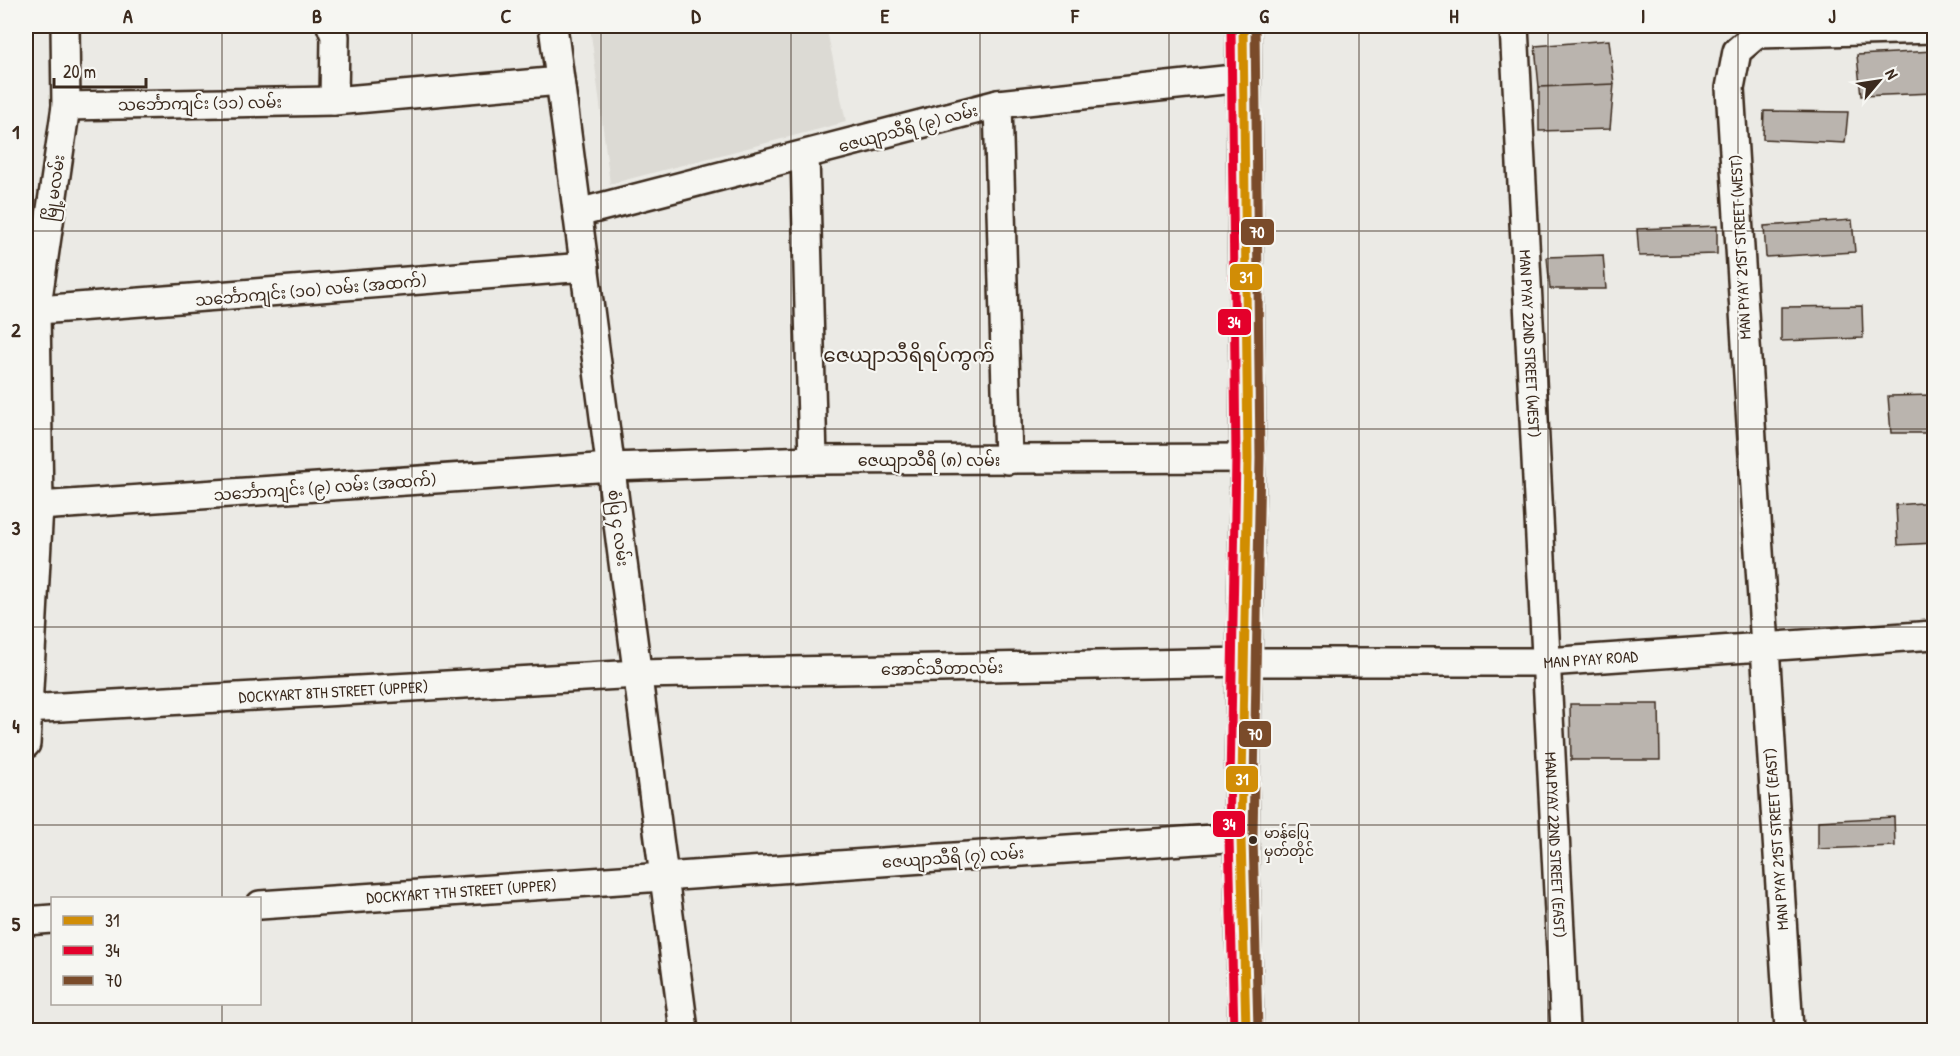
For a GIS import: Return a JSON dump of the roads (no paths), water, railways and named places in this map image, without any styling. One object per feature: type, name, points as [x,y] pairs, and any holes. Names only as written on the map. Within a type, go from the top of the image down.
[{"type":"main road","points":[[1244,26],[1248,458],[1241,837],[1246,1030]]},
{"type":"street","name":"မြို့မလမ်း","points":[[26,744],[39,507],[31,312],[66,106],[64,26]]},
{"type":"street","points":[[331,26],[335,36],[334,101]]},
{"type":"street","name":"စံပြ ၄ လမ်း","points":[[553,26],[684,1030]]},
{"type":"street","name":"MAN PYAY 22ND STREET (WEST)","points":[[1514,26],[1547,662]]},
{"type":"street","name":"MAN PYAY 21ST STREET (WEST)","points":[[1764,647],[1730,88],[1737,51],[1757,34],[1935,29]]},
{"type":"street","name":"ဇေယျာသီရိ (၉) လမ်း","points":[[578,213],[998,104],[1244,78]]},
{"type":"street","name":"သင်္ဘောကျင်း (၁၁) လမ်း","points":[[66,106],[334,101],[560,81]]},
{"type":"street","points":[[998,104],[1008,460]]},
{"type":"street","points":[[805,155],[813,460]]},
{"type":"street","name":"သင်္ဘောကျင်း (၁၀) လမ်း (အထက်)","points":[[31,312],[585,267]]},
{"type":"street","name":"ဇေယျာသီရိ (၈) လမ်း","points":[[611,467],[813,460],[1248,458]]},
{"type":"street","name":"သင်္ဘောကျင်း (၉) လမ်း (အထက်)","points":[[39,507],[611,467]]},
{"type":"street","name":"MAN PYAY ROAD","points":[[1246,662],[1547,662],[1935,636]]},
{"type":"street","name":"MAN PYAY 21ST STREET (EAST)","points":[[1764,647],[1789,1030]]},
{"type":"street","name":"အောင်သီတာလမ်း","points":[[638,674],[1246,662]]},
{"type":"street","name":"MAN PYAY 22ND STREET (EAST)","points":[[1547,662],[1565,1030]]},
{"type":"street","name":"DOCKYART 8TH STREET (UPPER)","points":[[27,709],[638,674]]},
{"type":"street","name":"ဇေယျာသီရိ (၇) လမ်း","points":[[664,877],[1241,837]]},
{"type":"street","name":"DOCKYART 7TH STREET (UPPER)","points":[[261,905],[664,877]]},
{"type":"street","points":[[26,921],[51,919]]},
{"type":"place","name":"မာန်ပြေ မှတ်တိုင်","points":[[1253,840]]},
{"type":"district","name":"ဇေယျာသီရိရပ်ကွက်","points":[[909,355]]}]
